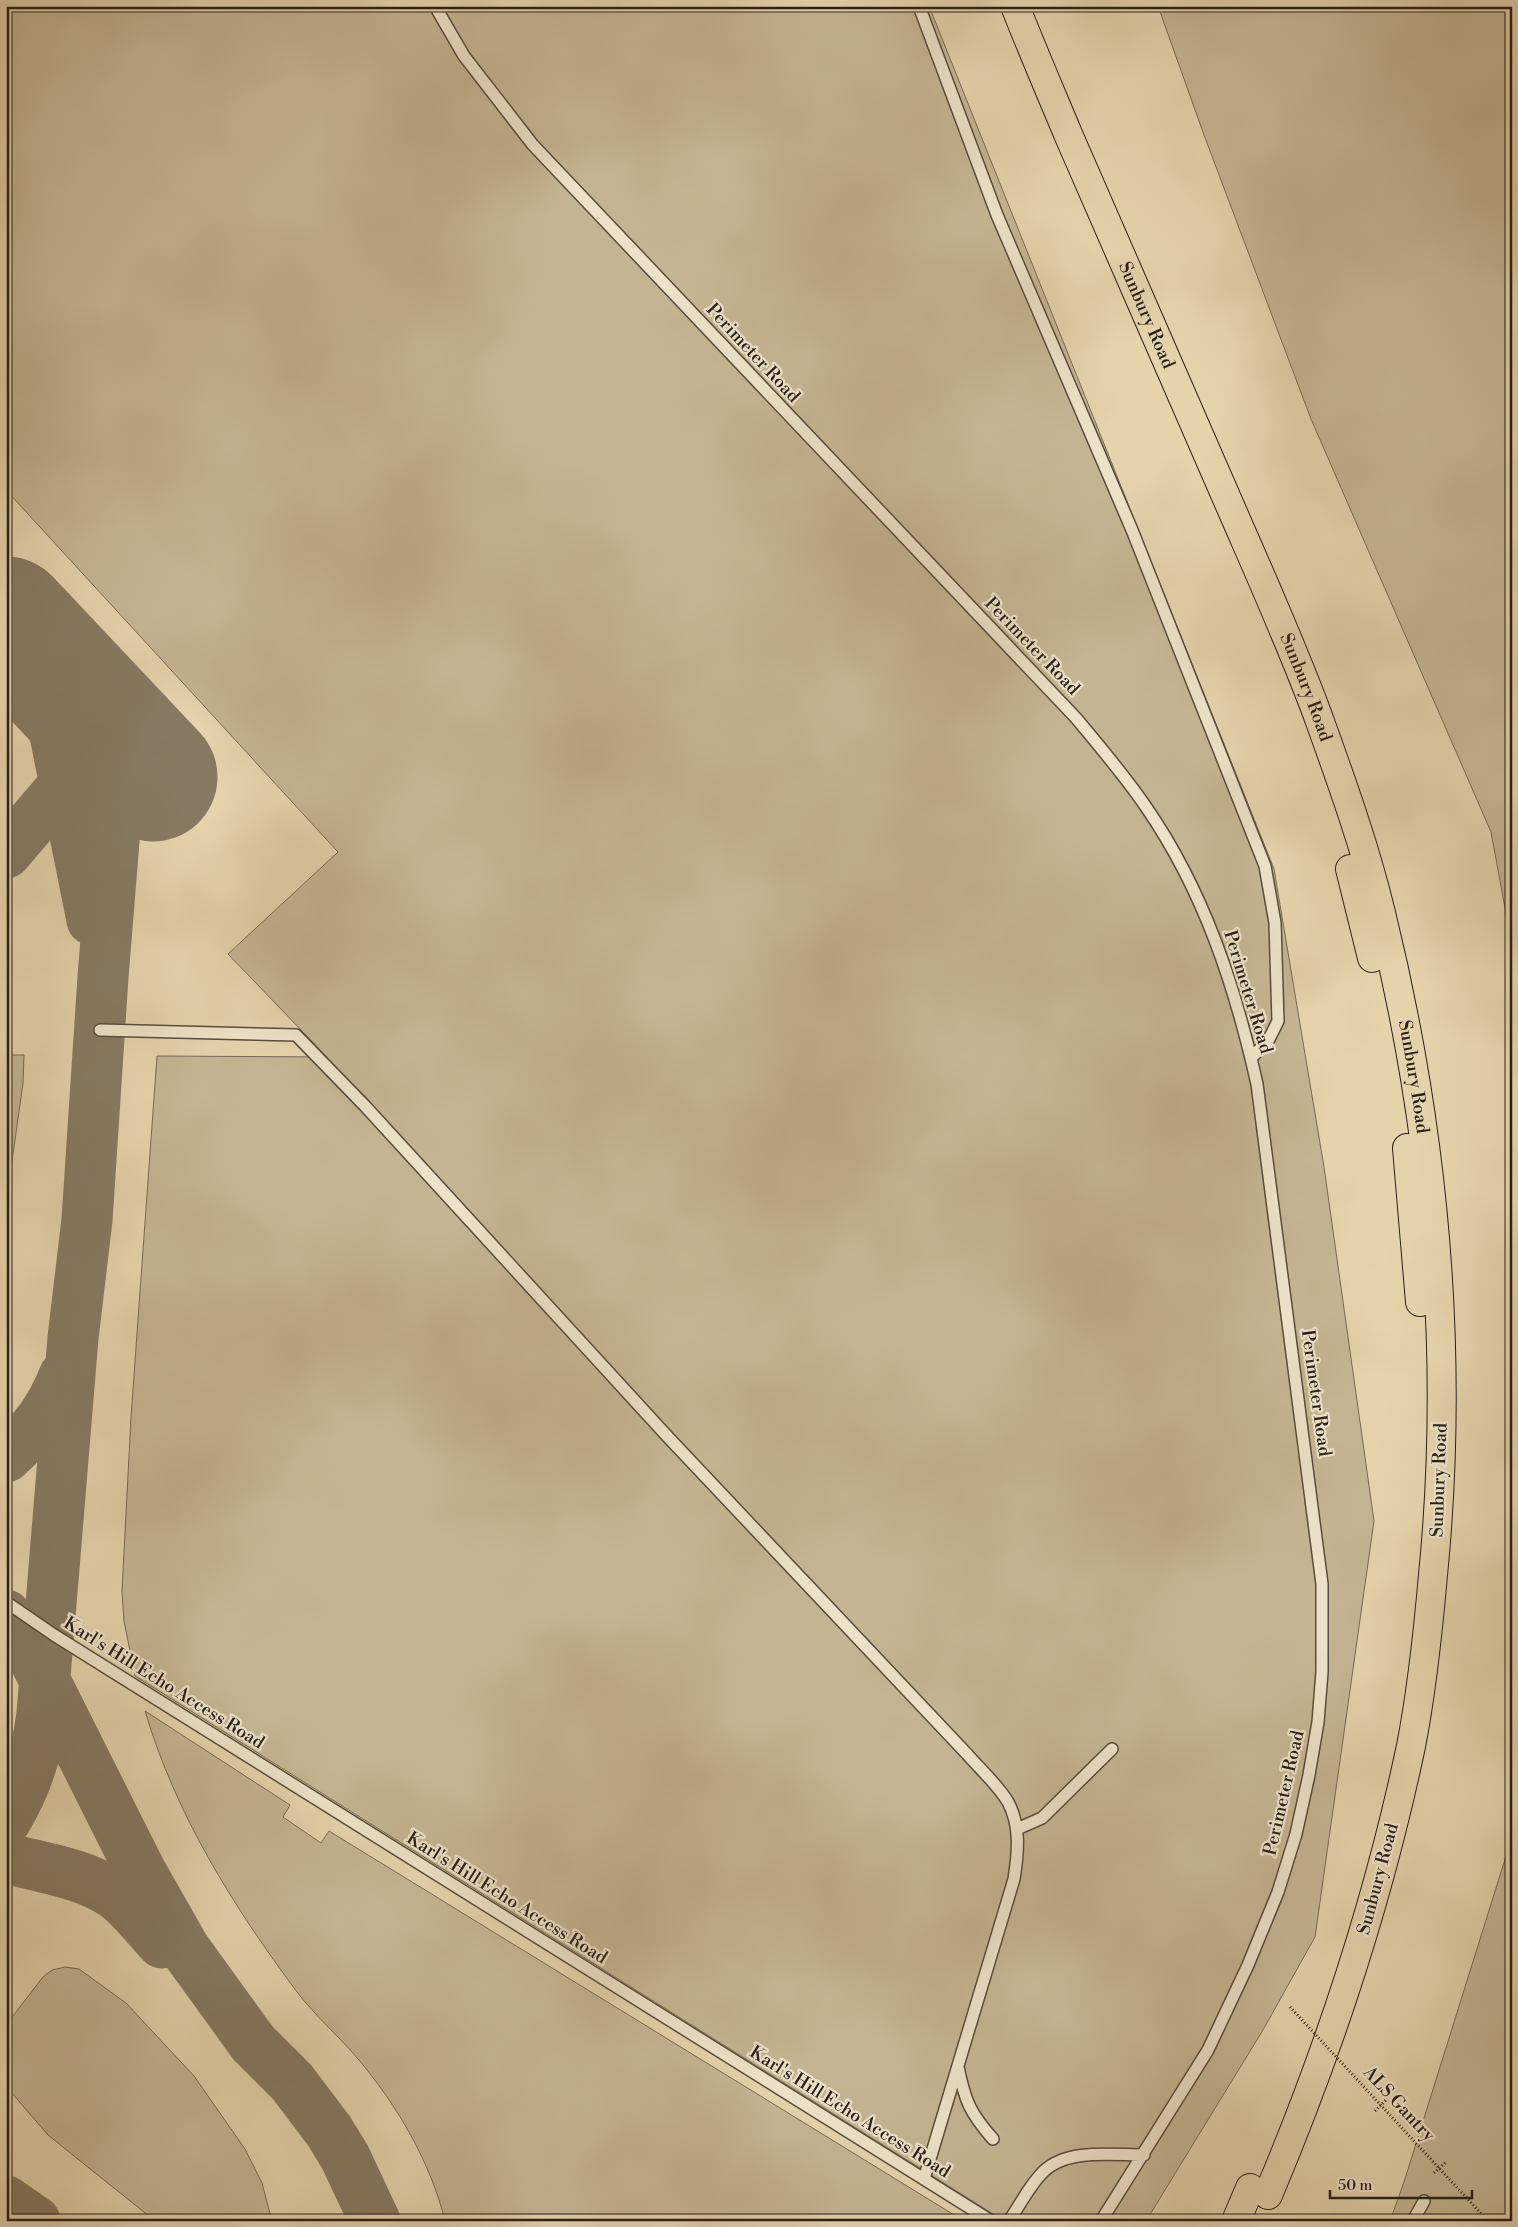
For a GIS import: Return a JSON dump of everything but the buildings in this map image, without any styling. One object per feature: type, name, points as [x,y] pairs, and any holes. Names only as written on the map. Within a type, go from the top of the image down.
[{"type":"main road","name":"Sunbury Road","points":[[998,6],[1065,172],[1262,624],[1318,764],[1340,831],[1365,929],[1392,1046],[1407,1144],[1420,1280],[1423,1490],[1418,1574],[1407,1652],[1378,1814],[1362,1881],[1332,1983],[1284,2110],[1259,2192]]},
{"type":"main road","name":"Sunbury Road","points":[[1015,6],[1103,217],[1273,605],[1316,713],[1353,818],[1380,909],[1408,1038],[1425,1138],[1436,1240],[1442,1372],[1438,1523],[1424,1664],[1412,1741],[1389,1842],[1355,1965],[1307,2102],[1259,2192]]},
{"type":"main road","points":[[1236,2221],[1259,2192]]},
{"type":"main road","points":[[1257,2221],[1259,2192]]},
{"type":"lane","name":"Perimeter Road","points":[[435,6],[464,56],[533,145],[1076,718],[1115,765],[1147,808],[1178,859],[1204,912],[1229,977],[1251,1058],[1265,1140],[1322,1584],[1322,1672],[1318,1722],[1310,1775],[1296,1834],[1278,1892],[1208,2050],[1101,2221]]},
{"type":"lane","points":[[919,6],[996,215],[1132,530],[1265,866],[1275,923],[1278,1021],[1268,1040],[1251,1058]]},
{"type":"lane","points":[[100,1030],[296,1035],[365,1106],[667,1436],[967,1754],[1008,1802],[1017,1829],[1018,1854],[1014,1879],[924,2179]]},
{"type":"lane","name":"Karl's Hill Echo Access Road","points":[[6,1602],[71,1646],[991,2221]]},
{"type":"lane","points":[[1017,1829],[1042,1818],[1112,1750]]},
{"type":"lane","points":[[958,2065],[964,2094],[974,2117],[993,2139]]},
{"type":"lane","points":[[1009,2221],[1036,2180],[1050,2166],[1063,2160],[1088,2155],[1144,2155]]},
{"type":"lane","points":[[1412,2221],[1424,2201]]},
{"type":"path","name":"ALS Gantry","points":[[1290,2007],[1488,2221]]},
{"type":"path","points":[[1375,2111],[1387,2099]]},
{"type":"path","points":[[1434,2174],[1446,2162]]},
{"type":"shaded area","points":[[6,6],[929,6],[1274,869],[1324,1167],[1374,1521],[1315,1937],[1263,2030],[1146,2221],[1097,2221],[1092,2217],[1083,2221],[1013,2221],[993,2214],[135,1676],[124,1621],[122,1591],[131,1417],[157,1056],[327,1057],[228,954],[338,852],[6,490]]},
{"type":"shaded area","points":[[1158,6],[1512,6],[1512,946],[1491,832],[1311,419],[1204,135]]},
{"type":"shaded area","points":[[6,1055],[24,1055],[23,1083],[6,1204]]},
{"type":"shaded area","points":[[145,1711],[290,1805],[283,1817],[321,1843],[329,1831],[964,2221],[445,2221],[439,2199],[422,2156],[399,2115],[358,2059],[297,1992],[273,1960],[229,1893],[190,1823],[173,1787]]},
{"type":"shaded area","points":[[1512,1837],[1512,2221],[1390,2221],[1404,2182]]},
{"type":"shaded area","points":[[65,1967],[79,1969],[126,2003],[194,2076],[245,2149],[262,2183],[272,2221],[155,2221],[48,2135],[11,2092],[6,2085],[6,2025],[43,1977],[52,1970]]},
{"type":"taxiway","points":[[8,623],[49,705],[92,920]]},
{"type":"taxiway","points":[[6,853],[110,731],[119,754],[120,767],[103,977],[87,1220],[73,1338],[42,1713],[38,1741],[30,1768],[20,1795],[6,1820]]},
{"type":"taxiway","points":[[6,1457],[25,1439],[40,1420],[64,1376]]},
{"type":"taxiway","points":[[6,1615],[25,1641],[140,1870],[185,1949],[253,2043],[292,2082],[329,2131],[345,2157],[375,2221]]},
{"type":"taxiway","points":[[6,1858],[77,1876],[104,1888],[116,1895],[128,1906],[162,1943]]},
{"type":"taxiway","points":[[6,2201],[35,2221]]},
{"type":"runway","points":[[6,621],[153,777]]}]
